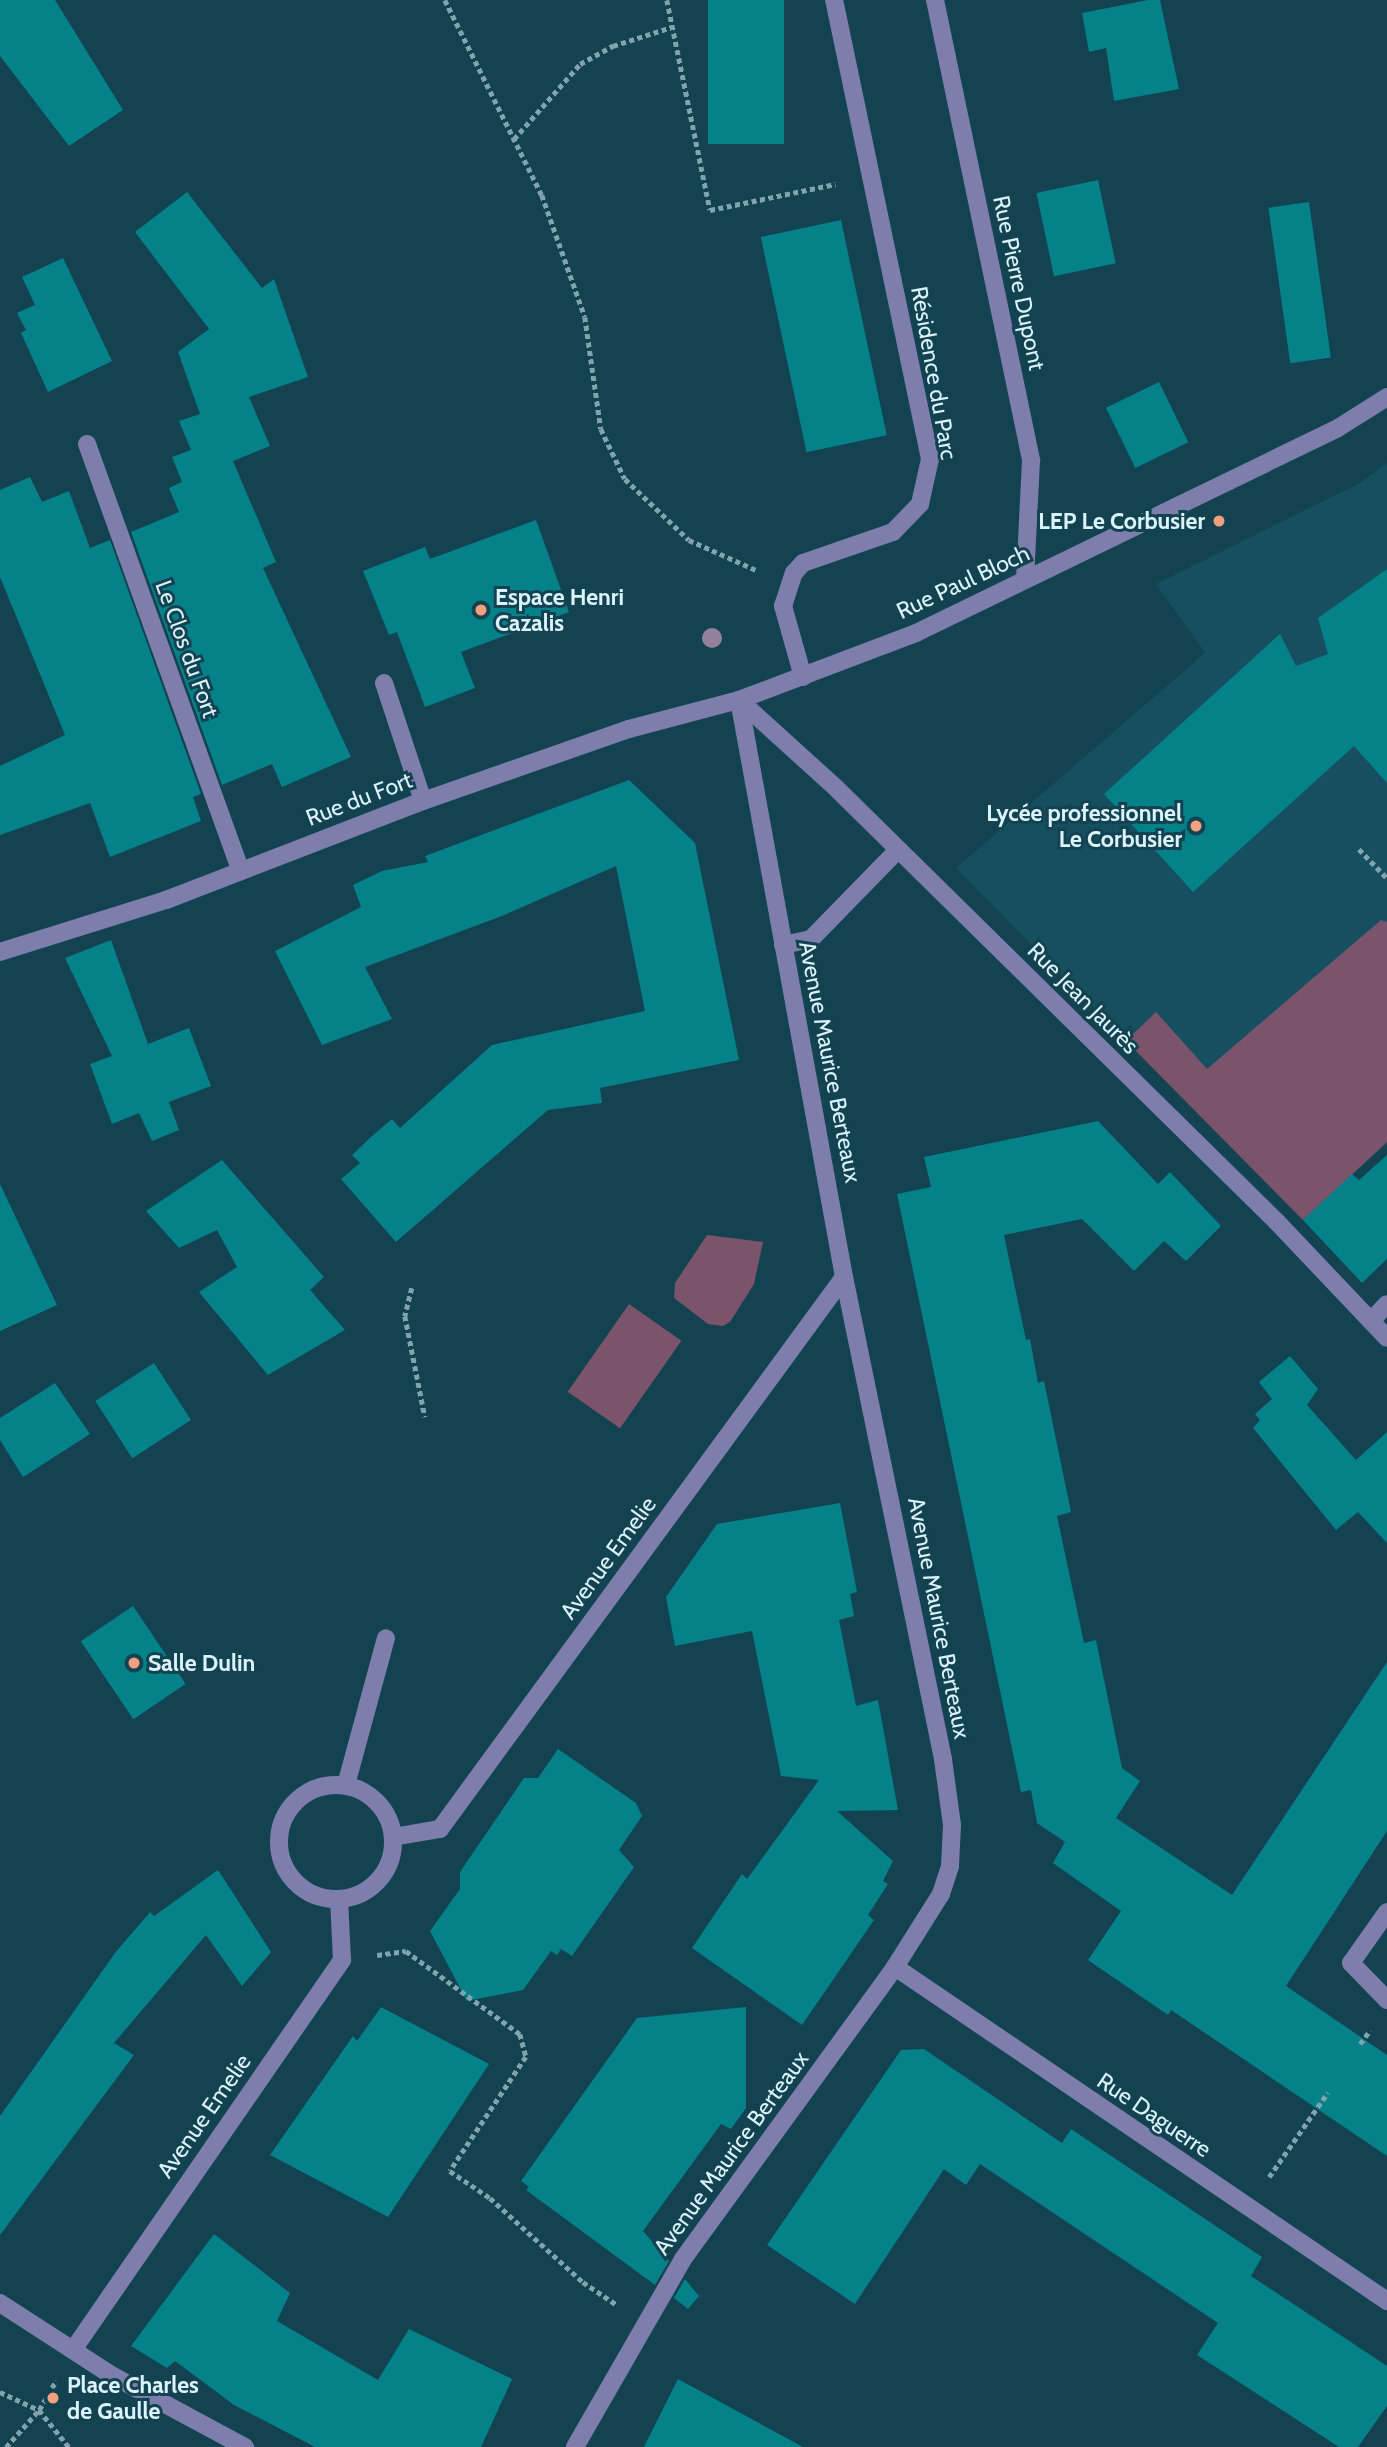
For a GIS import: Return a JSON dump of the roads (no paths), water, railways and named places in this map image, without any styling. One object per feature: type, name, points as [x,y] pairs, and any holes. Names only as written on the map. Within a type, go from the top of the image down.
[{"type":"street","name":"Résidence du Parc","points":[[803,677],[783,607],[788,584],[803,564],[893,532],[920,504],[930,459],[834,0]]},
{"type":"street","name":"Rue Pierre Dupont","points":[[935,0],[1031,461],[1025,578]]},
{"type":"street","name":"Rue Paul Bloch","points":[[739,700],[916,632],[1338,428],[1387,397]]},
{"type":"street","name":"Le Clos du Fort","points":[[87,444],[241,871]]},
{"type":"street","points":[[384,683],[423,801]]},
{"type":"street","name":"Rue du Fort","points":[[0,952],[166,900],[423,801],[629,729],[739,700]]},
{"type":"street","name":"Rue Jean Jaurès","points":[[739,700],[898,850],[1387,1338]]},
{"type":"street","name":"Avenue Maurice Berteaux","points":[[575,2447],[642,2324],[683,2259],[895,1967],[941,1894],[950,1866],[952,1825],[844,1277],[739,700]]},
{"type":"street","points":[[783,945],[811,939],[898,850]]},
{"type":"street","name":"Avenue Emelie","points":[[393,1838],[440,1829],[844,1277]]},
{"type":"street","points":[[1371,1321],[1387,1304]]},
{"type":"street","points":[[346,1785],[352,1749],[386,1638]]},
{"type":"street","points":[[326,1785],[346,1785],[380,1804],[393,1838],[392,1855],[373,1886],[339,1899],[303,1889],[282,1860],[278,1841],[282,1821],[300,1798],[326,1785]]},
{"type":"street","name":"Avenue Emelie","points":[[73,2350],[342,1960],[339,1899]]},
{"type":"street","points":[[1387,1912],[1351,1963],[1387,2000]]},
{"type":"street","name":"Rue Daguerre","points":[[895,1967],[1387,2301]]},
{"type":"street","points":[[0,2303],[73,2350],[245,2447]]},
{"type":"place","name":"LEP Le Corbusier","points":[[1219,521]]},
{"type":"place","name":"Espace Henri Cazalis","points":[[481,610]]},
{"type":"place","name":"Lycée professionnel Le Corbusier","points":[[1196,826]]},
{"type":"place","name":"Salle Dulin","points":[[134,1663]]},
{"type":"place","name":"Place Charles de Gaulle","points":[[53,2398]]}]
